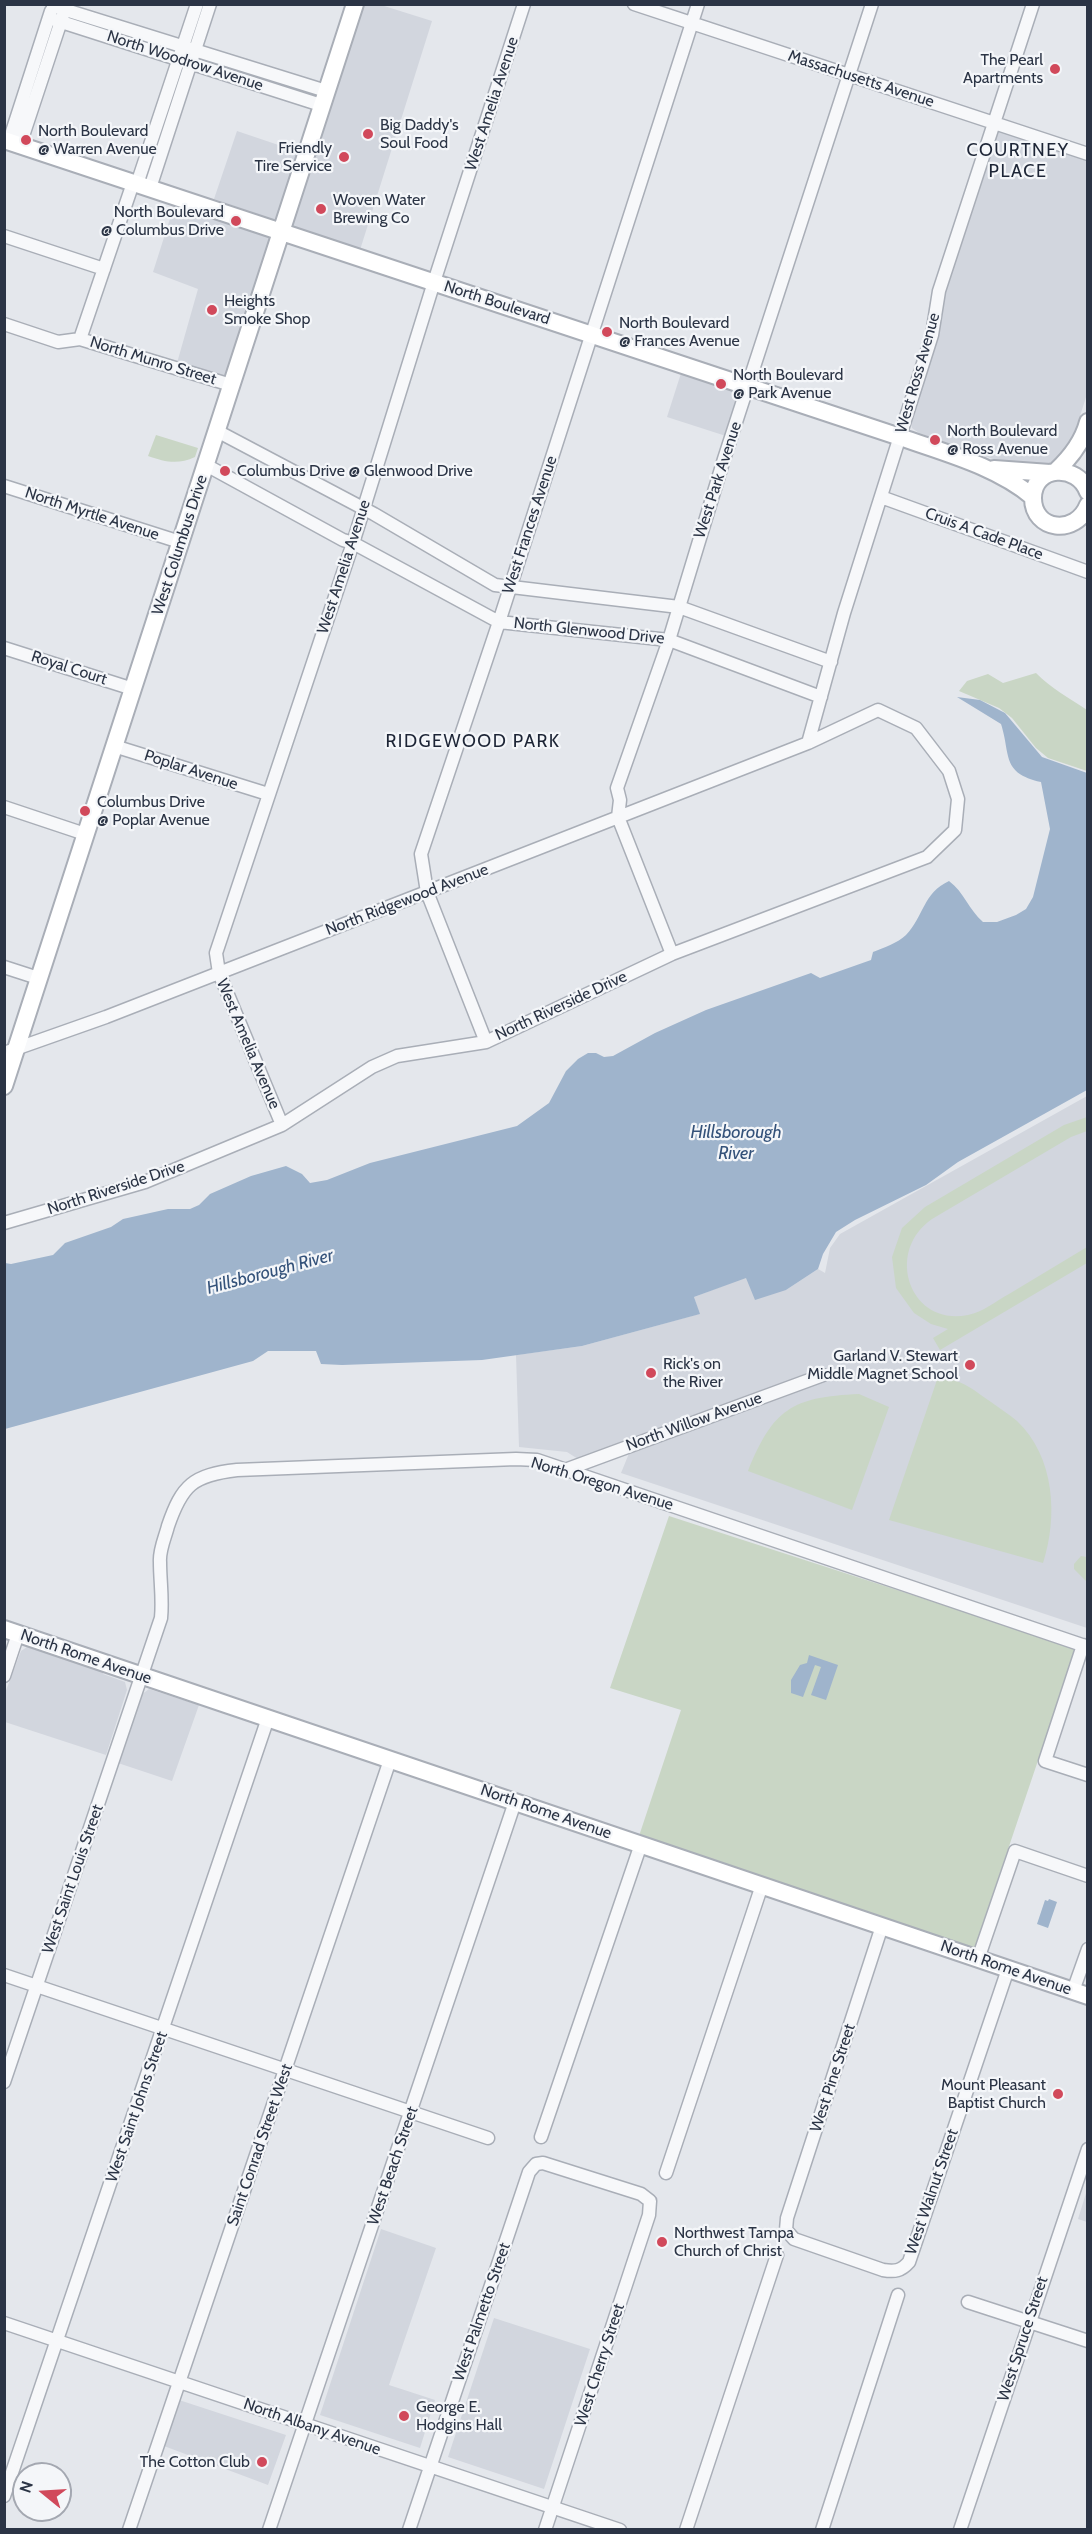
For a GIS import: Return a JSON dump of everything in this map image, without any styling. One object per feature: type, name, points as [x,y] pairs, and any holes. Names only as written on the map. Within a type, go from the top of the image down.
[{"type":"street","points":[[80,339],[104,268],[140,185],[185,61],[197,4]]},
{"type":"street","points":[[189,48],[210,4]]},
{"type":"street","name":"West Columbus Drive","points":[[4,1086],[10,1052],[38,978],[86,834],[355,4]]},
{"type":"street","name":"West Amelia Avenue","points":[[282,1125],[219,973],[216,953],[353,543],[362,508],[524,4]]},
{"type":"street","name":"Massachusetts Avenue","points":[[634,4],[1088,154]]},
{"type":"street","name":"West Frances Avenue","points":[[486,1042],[427,892],[421,854],[499,622],[698,4]]},
{"type":"street","name":"West Park Avenue","points":[[672,954],[618,817],[620,800],[617,788],[669,640],[748,385],[872,4]]},
{"type":"street","name":"West Ross Avenue","points":[[808,743],[932,335],[939,291],[1033,4]]},
{"type":"street","points":[[11,142],[58,11]]},
{"type":"street","name":"North Woodrow Avenue","points":[[58,11],[189,48],[324,98]]},
{"type":"street","name":"North Woodrow Avenue","points":[[58,11],[185,61],[324,98]]},
{"type":"street","name":"North Boulevard","points":[[11,142],[900,437],[988,469],[1019,486],[1033,497]]},
{"type":"street","points":[[4,236],[104,268]]},
{"type":"street","name":"North Munro Street","points":[[4,324],[58,342],[80,339],[231,385]]},
{"type":"street","name":"North Glenwood Drive","points":[[217,431],[362,508],[495,585],[679,607],[831,662]]},
{"type":"street","points":[[1087,434],[1065,462],[1036,485],[1033,497],[1037,513],[1050,524],[1058,526],[1081,523],[1080,518],[1088,506]]},
{"type":"street","name":"North Glenwood Drive","points":[[206,465],[499,622],[669,640],[821,697]]},
{"type":"street","points":[[1087,491],[1088,468]]},
{"type":"street","name":"North Boulevard","points":[[988,469],[1071,472],[1078,476],[1087,491]]},
{"type":"street","name":"North Myrtle Avenue","points":[[4,486],[180,542]]},
{"type":"street","name":"Cruis A Cade Place","points":[[881,497],[1088,572]]},
{"type":"street","name":"Royal Court","points":[[4,648],[133,689]]},
{"type":"street","name":"North Ridgewood Avenue","points":[[10,1052],[808,743],[878,710],[916,728],[949,771]]},
{"type":"street","name":"Poplar Avenue","points":[[114,746],[268,794]]},
{"type":"street","name":"North Riverside Drive","points":[[4,1223],[146,1182],[282,1125],[372,1067],[397,1056],[486,1042],[672,954],[927,857],[955,830],[958,799],[949,771]]},
{"type":"street","points":[[4,807],[86,834]]},
{"type":"street","points":[[4,968],[38,978]]},
{"type":"street","name":"North Willow Avenue","points":[[565,1470],[577,1463],[823,1374]]},
{"type":"street","name":"North Oregon Avenue","points":[[141,1675],[161,1618],[161,1550],[177,1500],[189,1485],[199,1478],[213,1473],[237,1470],[516,1459],[537,1460],[1085,1646]]},
{"type":"street","points":[[4,1676],[11,1631]]},
{"type":"street","name":"North Rome Avenue","points":[[11,1631],[1080,1993]]},
{"type":"street","points":[[1085,1646],[1045,1761],[1088,1774]]},
{"type":"street","name":"West Saint Louis Street","points":[[4,2082],[141,1675]]},
{"type":"street","name":"West Saint Johns Street","points":[[4,2496],[268,1718]]},
{"type":"street","name":"Saint Conrad Street West","points":[[129,2529],[390,1760]]},
{"type":"street","name":"West Beach Street","points":[[269,2529],[515,1802]]},
{"type":"street","points":[[541,2137],[641,1844]]},
{"type":"street","points":[[978,1959],[1015,1851],[1088,1876]]},
{"type":"street","points":[[666,2173],[762,1885]]},
{"type":"street","name":"West Pine Street","points":[[882,1926],[787,2218],[786,2230],[794,2239],[894,2272]]},
{"type":"street","points":[[1080,1993],[1088,1949]]},
{"type":"street","name":"West Walnut Street","points":[[894,2272],[903,2269],[909,2262],[1008,1969]]},
{"type":"street","points":[[4,1975],[488,2138]]},
{"type":"street","name":"West Spruce Street","points":[[960,2529],[1088,2149]]},
{"type":"street","name":"West Cherry Street","points":[[536,2164],[549,2163],[641,2194],[650,2201],[649,2215],[545,2529]]},
{"type":"street","name":"West Palmetto Street","points":[[409,2529],[529,2172],[536,2164]]},
{"type":"street","points":[[686,2529],[777,2255]]},
{"type":"street","points":[[822,2529],[898,2295]]},
{"type":"street","points":[[968,2302],[1088,2341]]},
{"type":"street","name":"North Albany Avenue","points":[[4,2324],[620,2529]]},
{"type":"shaded area","points":[[362,5],[381,5],[432,21],[360,250],[214,199],[237,131],[311,156]]},
{"type":"shaded area","points":[[1005,131],[1087,159],[1087,394],[1071,444],[1063,456],[1050,464],[1038,467],[1010,465],[919,433],[912,428],[910,420],[940,305],[992,137],[998,132]]},
{"type":"shaded area","points":[[175,203],[273,235],[227,378],[177,363],[198,289],[153,272]]},
{"type":"shaded area","points":[[683,367],[745,387],[729,437],[667,417]]},
{"type":"shaded area","name":"Garland V. Stewart Middle Magnet School","points":[[1087,1096],[1087,1628],[621,1473],[630,1451],[700,1414],[578,1459],[567,1452],[519,1447],[516,1355],[582,1346],[699,1314],[694,1297],[746,1277],[786,1290],[818,1269],[825,1273],[830,1248],[840,1234]]},
{"type":"shaded area","points":[[27,1647],[104,1670],[103,1674],[125,1682],[127,1690],[106,1755],[5,1722],[5,1693],[21,1651]]},
{"type":"shaded area","points":[[149,1689],[199,1705],[172,1781],[118,1763],[141,1695]]},
{"type":"shaded area","points":[[1087,2190],[1087,2222],[1078,2219]]},
{"type":"shaded area","points":[[381,2229],[436,2248],[389,2385],[435,2400],[420,2448],[320,2415]]},
{"type":"shaded area","points":[[494,2318],[590,2349],[544,2489],[448,2457]]},
{"type":"shaded area","points":[[179,2400],[286,2435],[268,2485],[164,2446]]},
{"type":"green space","points":[[156,435],[198,448],[195,457],[172,462],[148,456]]},
{"type":"green space","points":[[1036,673],[1087,710],[1087,771],[1048,758],[1036,748],[1012,718],[999,708],[959,691],[967,681],[988,674],[1003,683]]},
{"type":"green space","points":[[1087,1117],[1087,1131],[1071,1137],[932,1219],[917,1233],[909,1250],[907,1267],[910,1284],[918,1299],[931,1310],[948,1316],[974,1314],[1087,1247],[1087,1263],[940,1350],[933,1338],[948,1329],[931,1324],[914,1313],[896,1288],[892,1257],[902,1228],[925,1207],[1064,1125]]},
{"type":"green space","points":[[938,1377],[966,1385],[1011,1416],[1030,1436],[1046,1470],[1050,1488],[1051,1526],[1043,1563],[889,1520]]},
{"type":"green space","points":[[859,1394],[889,1407],[852,1510],[748,1471],[766,1433],[788,1410],[801,1403],[817,1399]]},
{"type":"green space","points":[[669,1516],[1076,1648],[974,1950],[639,1836],[681,1710],[610,1688]]},
{"type":"green space","points":[[1081,1556],[1087,1557],[1087,1582],[1074,1569],[1074,1564]]},
{"type":"water","name":"Hillsborough River","points":[[957,697],[980,700],[1005,713],[1042,757],[1087,773],[1087,1090],[958,1162],[926,1185],[855,1220],[836,1232],[823,1254],[818,1269],[786,1290],[755,1300],[746,1278],[694,1297],[700,1314],[582,1346],[482,1360],[342,1365],[321,1364],[316,1351],[268,1351],[253,1361],[5,1429],[5,1263],[11,1264],[53,1255],[65,1243],[111,1227],[123,1219],[168,1209],[190,1209],[199,1205],[210,1194],[251,1176],[286,1166],[302,1174],[310,1183],[327,1180],[370,1163],[517,1126],[549,1103],[566,1071],[588,1053],[596,1053],[604,1057],[613,1056],[655,1033],[706,1010],[811,973],[820,978],[871,960],[873,952],[895,943],[906,935],[929,898],[940,886],[949,881],[959,890],[983,922],[997,922],[1026,909],[1033,897],[1050,829],[1041,782],[1019,774],[1013,768],[1001,724]]},
{"type":"water","points":[[809,1655],[838,1665],[826,1700],[811,1695],[821,1667],[815,1665],[803,1697],[791,1693],[791,1680],[800,1665],[807,1663]]},
{"type":"water","points":[[1045,1900],[1057,1902],[1048,1928],[1037,1924]]},
{"type":"place","name":"The Pearl Apartments","points":[[1055,69]]},
{"type":"place","name":"Big Daddy's Soul Food","points":[[368,134]]},
{"type":"place","name":"North Boulevard @ Warren Avenue","points":[[26,140]]},
{"type":"place","name":"Friendly Tire Service","points":[[344,157]]},
{"type":"place","name":"Woven Water Brewing Co","points":[[321,209]]},
{"type":"place","name":"North Boulevard @ Columbus Drive","points":[[236,221]]},
{"type":"place","name":"Heights Smoke Shop","points":[[212,310]]},
{"type":"place","name":"North Boulevard @ Frances Avenue","points":[[607,332]]},
{"type":"place","name":"North Boulevard @ Park Avenue","points":[[721,384]]},
{"type":"place","name":"North Boulevard @ Ross Avenue","points":[[935,440]]},
{"type":"place","name":"Columbus Drive @ Glenwood Drive","points":[[225,471]]},
{"type":"place","name":"Columbus Drive @ Poplar Avenue","points":[[85,811]]},
{"type":"place","name":"Garland V. Stewart Middle Magnet School","points":[[970,1365]]},
{"type":"place","name":"Rick's on the River","points":[[651,1373]]},
{"type":"place","name":"Mount Pleasant Baptist Church","points":[[1058,2094]]},
{"type":"place","name":"Northwest Tampa Church of Christ","points":[[662,2242]]},
{"type":"place","name":"George E. Hodgins Hall","points":[[404,2416]]},
{"type":"place","name":"The Cotton Club","points":[[262,2462]]},
{"type":"district","name":"COURTNEY PLACE","points":[[1018,161]]},
{"type":"district","name":"RIDGEWOOD PARK","points":[[473,742]]}]
